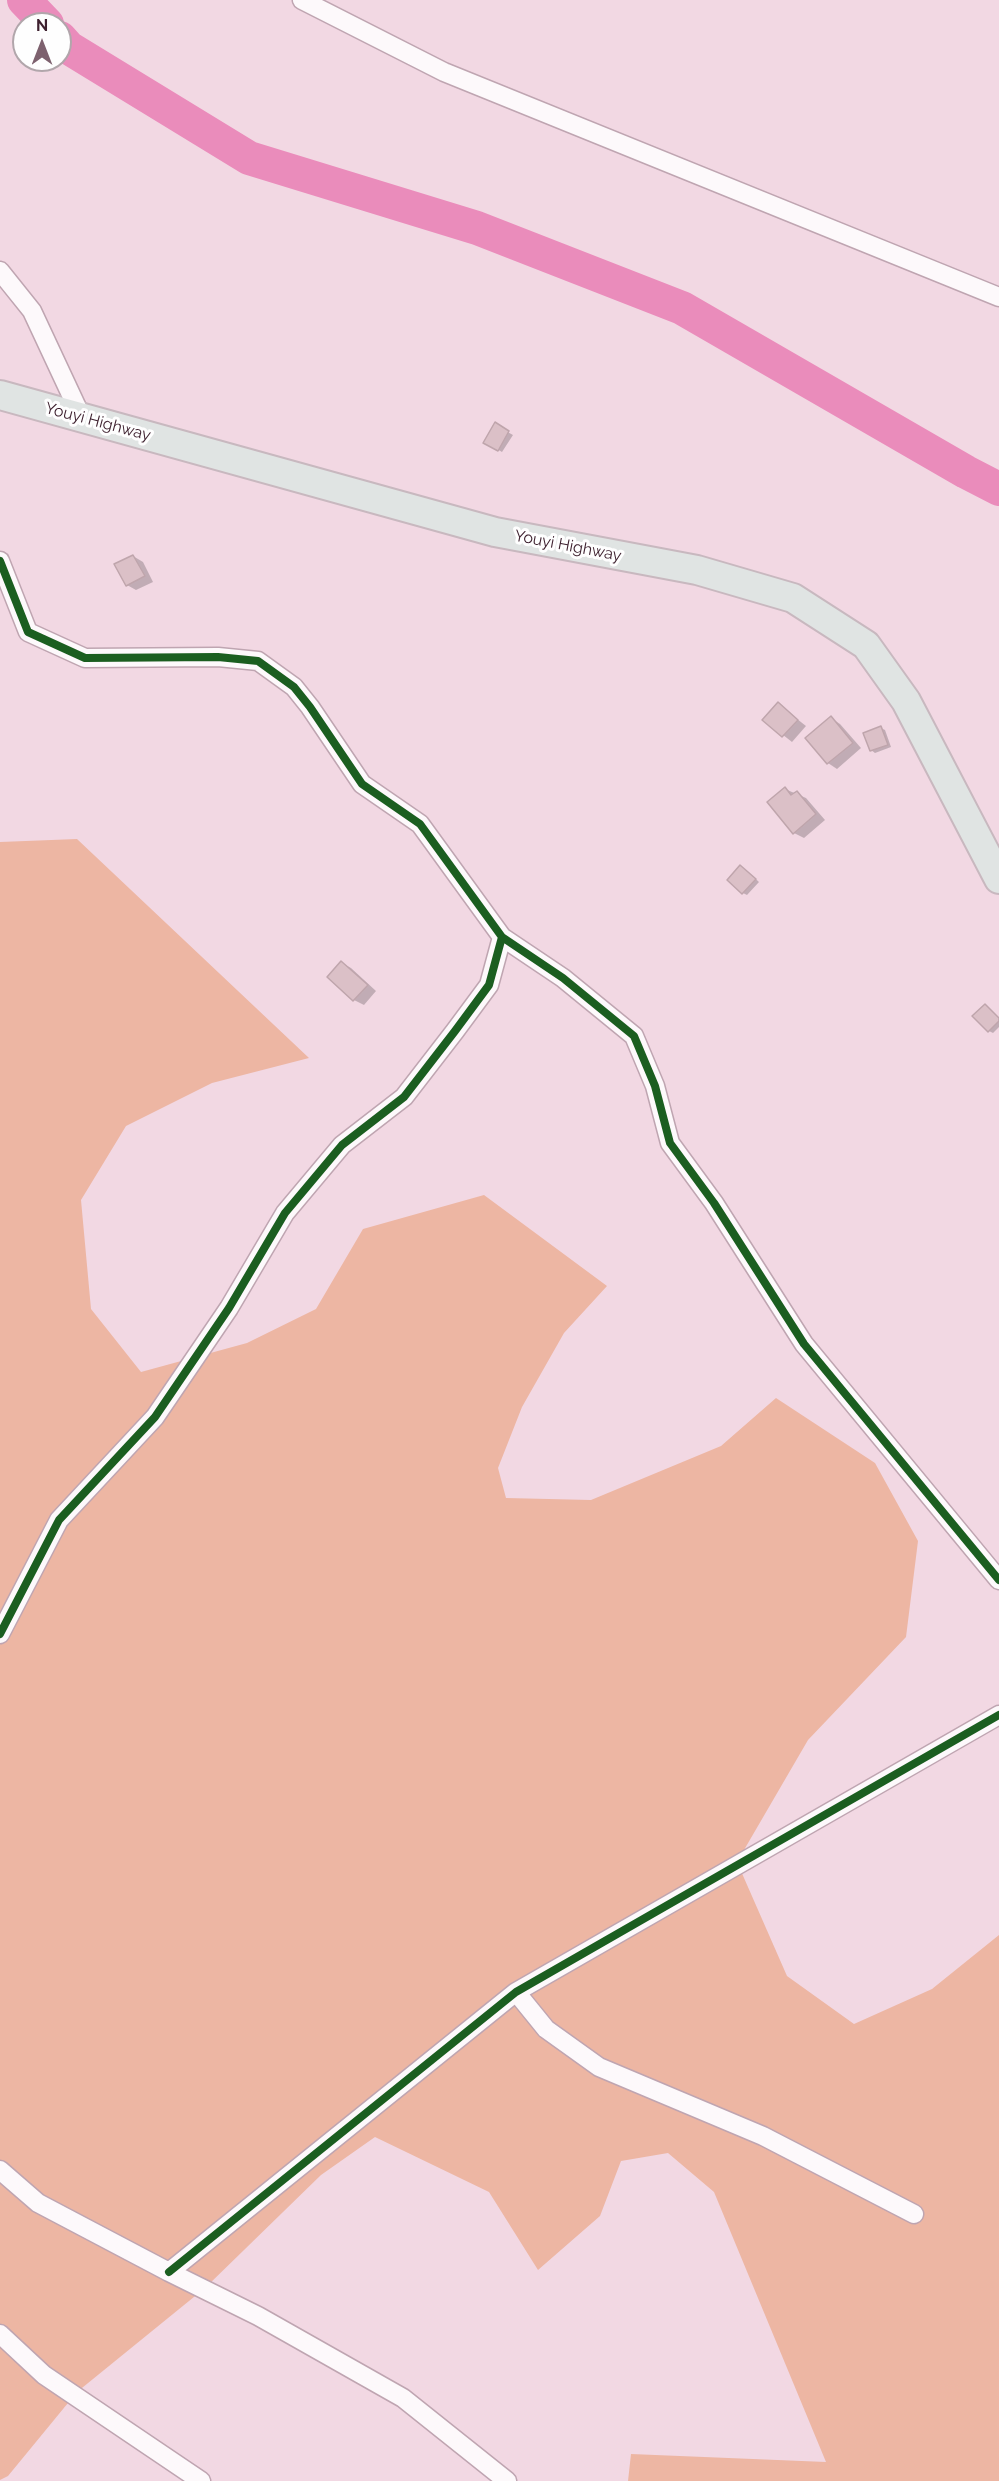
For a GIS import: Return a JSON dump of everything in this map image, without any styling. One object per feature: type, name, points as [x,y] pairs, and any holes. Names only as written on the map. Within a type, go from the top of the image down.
[{"type":"main road","name":"Youyi Highway","points":[[0,395],[495,532],[697,570],[793,598],[866,645],[906,701],[999,879]]},
{"type":"street","points":[[302,0],[444,72],[999,297]]},
{"type":"street","points":[[0,271],[32,311],[81,416]]},
{"type":"street","points":[[0,561],[28,632],[85,658],[218,657],[258,661],[294,687],[362,784],[420,824],[502,937],[563,978],[634,1036],[655,1086],[670,1143],[714,1203],[804,1344],[999,1580]]},
{"type":"street","points":[[0,1634],[59,1520],[155,1417],[229,1308],[285,1213],[342,1145],[404,1097],[455,1030],[489,985],[502,937]]},
{"type":"street","points":[[168,2272],[516,1992],[999,1715]]},
{"type":"street","points":[[516,1992],[546,2029],[599,2067],[763,2136],[914,2214]]},
{"type":"street","points":[[0,2170],[38,2203],[168,2272],[258,2316],[403,2398],[507,2481]]},
{"type":"street","points":[[0,2334],[44,2375],[201,2481]]},
{"type":"shaded area","points":[[77,839],[309,1058],[212,1083],[126,1126],[81,1200],[91,1309],[141,1372],[247,1343],[316,1309],[363,1229],[484,1195],[607,1286],[564,1333],[522,1407],[498,1468],[506,1498],[591,1500],[721,1446],[776,1398],[875,1463],[918,1541],[906,1637],[808,1740],[737,1862],[787,1976],[854,2024],[932,1989],[999,1935],[999,2481],[628,2481],[631,2454],[826,2462],[714,2192],[668,2153],[621,2161],[600,2216],[538,2270],[489,2192],[375,2137],[321,2175],[205,2288],[77,2392],[8,2476],[0,2480],[0,842]]},
{"type":"building","points":[[495,422],[509,431],[498,451],[483,443]]},
{"type":"building","points":[[133,555],[145,576],[126,586],[114,564]]},
{"type":"building","points":[[778,702],[798,720],[782,737],[762,720]]},
{"type":"building","points":[[831,716],[853,743],[827,764],[805,738]]},
{"type":"building","points":[[881,726],[888,745],[870,751],[863,733]]},
{"type":"building","points":[[785,787],[791,795],[797,791],[816,814],[793,834],[767,802]]},
{"type":"building","points":[[740,865],[756,879],[742,894],[727,880]]},
{"type":"building","points":[[341,961],[368,985],[353,1001],[327,977]]},
{"type":"building","points":[[985,1004],[999,1018],[999,1021],[988,1032],[972,1016]]},
{"type":"waterway","points":[[24,0],[36,12]]},
{"type":"waterway","points":[[72,50],[249,158],[477,228],[682,308],[999,489]]},
{"type":"cycle path","points":[[0,561],[28,632],[85,658],[218,657],[258,661],[294,687],[362,784],[420,824],[502,937],[563,978],[634,1036],[655,1086],[670,1143],[714,1203],[804,1344],[999,1580]]},
{"type":"cycle path","points":[[0,1634],[59,1520],[155,1417],[229,1308],[285,1213],[342,1145],[404,1097],[455,1031],[489,985],[502,937]]},
{"type":"cycle path","points":[[169,2272],[516,1992],[999,1715]]}]
